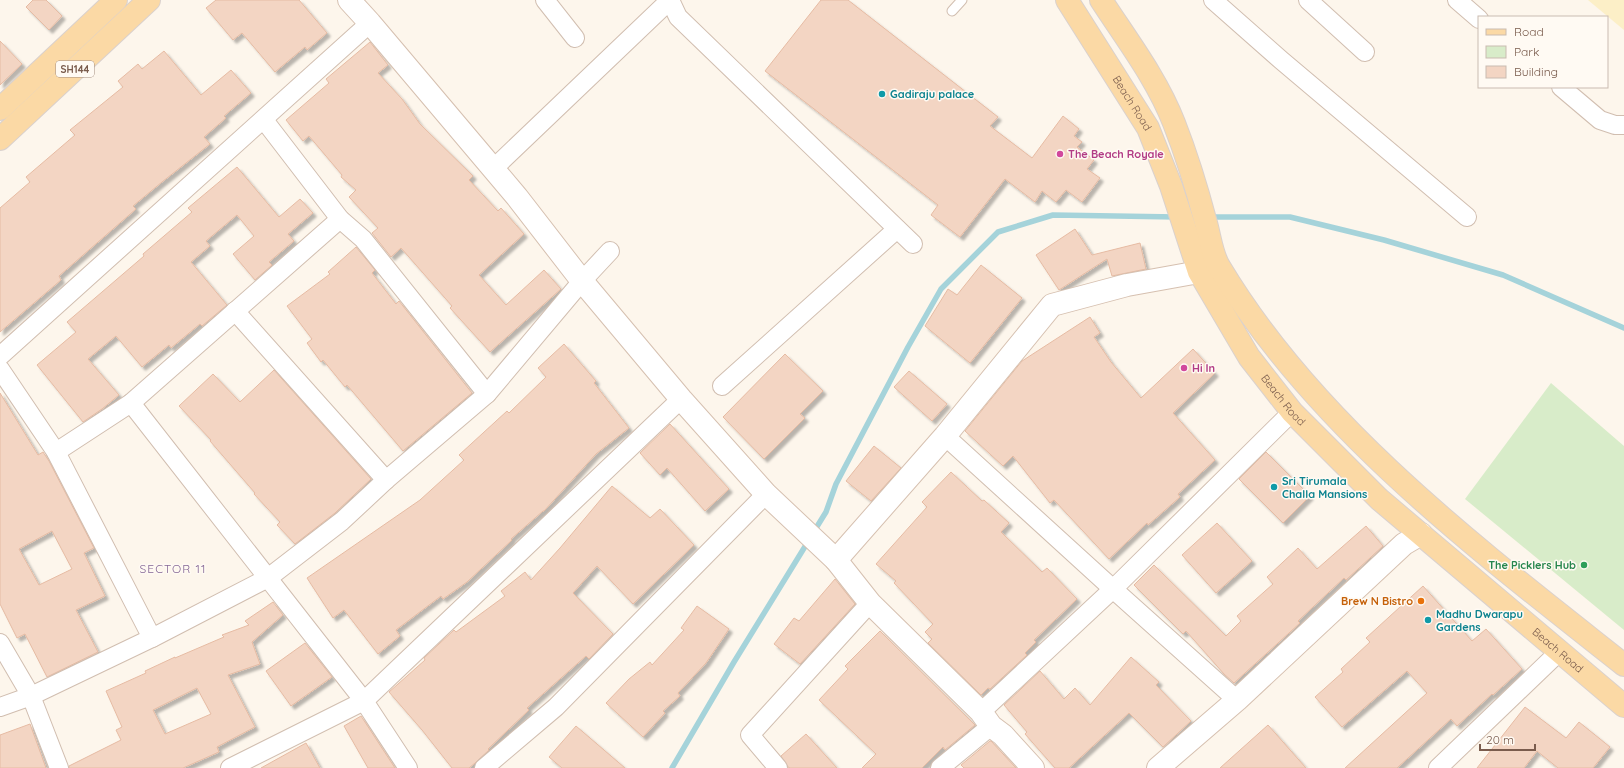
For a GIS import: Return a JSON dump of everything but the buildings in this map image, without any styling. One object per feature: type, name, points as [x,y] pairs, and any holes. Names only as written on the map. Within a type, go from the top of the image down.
[{"type":"main road","name":"SH144","points":[[0,109],[116,0]]},
{"type":"main road","name":"SH144","points":[[0,139],[150,0]]},
{"type":"main road","name":"Beach Road","points":[[1067,0],[1148,128],[1171,186],[1249,357],[1292,412],[1379,499],[1624,706]]},
{"type":"main road","name":"Beach Road","points":[[1101,0],[1151,76],[1173,122],[1194,179],[1209,269],[1316,397],[1396,476],[1438,514],[1624,665]]},
{"type":"main road","points":[[1124,90],[1151,76]]},
{"type":"street","points":[[349,0],[493,168],[582,280],[681,399],[773,500],[828,552],[870,604],[1003,736],[1033,768]]},
{"type":"street","points":[[545,0],[575,38]]},
{"type":"street","points":[[493,168],[670,0],[678,17],[913,244]]},
{"type":"street","points":[[1213,0],[1281,60],[1467,217]]},
{"type":"street","points":[[1308,0],[1365,52]]},
{"type":"street","points":[[1457,0],[1478,18]]},
{"type":"street","points":[[0,356],[370,23]]},
{"type":"street","points":[[1562,88],[1600,120],[1615,125],[1624,124]]},
{"type":"street","points":[[264,120],[340,219],[363,239],[487,394]]},
{"type":"street","points":[[56,452],[131,404],[340,219]]},
{"type":"street","points":[[722,386],[897,229]]},
{"type":"street","points":[[0,707],[30,696],[152,638],[268,578],[342,521],[386,480],[487,394],[582,280],[610,252]]},
{"type":"street","points":[[828,552],[945,436],[1052,305],[1127,285],[1209,269]]},
{"type":"street","points":[[235,311],[386,480]]},
{"type":"street","points":[[0,369],[56,452],[152,638]]},
{"type":"street","points":[[230,768],[364,701],[681,399]]},
{"type":"street","points":[[131,404],[364,701],[408,768]]},
{"type":"street","points":[[940,768],[1113,590],[1292,412]]},
{"type":"street","points":[[945,436],[1113,590],[1237,700]]},
{"type":"street","points":[[484,768],[556,707],[773,500]]},
{"type":"street","points":[[1158,768],[1237,700],[1404,544],[1421,534],[1438,514]]},
{"type":"street","points":[[778,768],[750,735],[870,604]]},
{"type":"street","points":[[0,643],[30,696],[58,768]]},
{"type":"street","points":[[1442,767],[1559,652]]},
{"type":"lane","points":[[952,11],[962,0]]},
{"type":"green space","name":"The Picklers Hub","points":[[1551,383],[1624,446],[1624,630],[1465,499]]},
{"type":"sand","points":[[1588,0],[1624,0],[1624,30]]},
{"type":"waterway","points":[[813,533],[826,512],[836,484],[908,347],[941,289],[998,232],[1053,215],[1177,217]]},
{"type":"waterway","points":[[1209,217],[1290,217],[1384,240],[1503,275],[1624,328]]},
{"type":"waterway","points":[[672,768],[734,662],[809,540]]},
{"type":"place","name":"Gadiraju palace","points":[[882,94]]},
{"type":"place","name":"The Beach Royale","points":[[1060,154]]},
{"type":"place","name":"Hi In","points":[[1184,368]]},
{"type":"place","name":"Sri Tirumala Challa Mansions","points":[[1274,487]]},
{"type":"place","name":"The Picklers Hub","points":[[1584,565]]},
{"type":"place","name":"Brew N Bistro","points":[[1421,601]]},
{"type":"place","name":"Madhu Dwarapu Gardens","points":[[1428,620]]},
{"type":"district","name":"SECTOR 11","points":[[173,569]]}]
